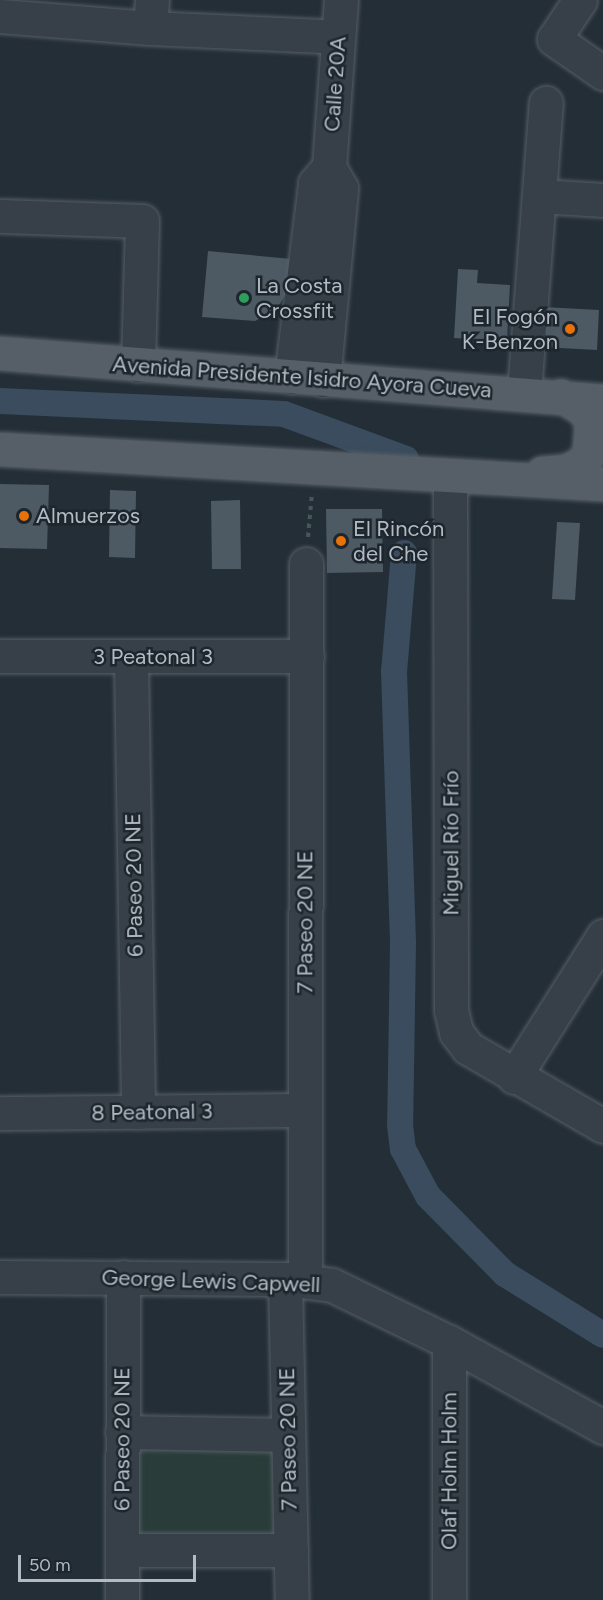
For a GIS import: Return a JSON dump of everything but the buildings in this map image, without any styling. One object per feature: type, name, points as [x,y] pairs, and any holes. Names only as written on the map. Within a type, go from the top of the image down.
[{"type":"main road","name":"Avenida Presidente Isidro Ayora Cueva","points":[[0,353],[603,401]]},
{"type":"main road","points":[[489,479],[566,471],[582,463],[592,437],[591,421],[583,409],[561,396]]},
{"type":"main road","points":[[0,449],[450,477],[603,484]]},
{"type":"street","name":"Calle 20A","points":[[323,380],[341,188],[329,167],[341,0]]},
{"type":"street","points":[[580,0],[554,39],[603,73]]},
{"type":"street","points":[[0,16],[151,14],[338,37]]},
{"type":"street","points":[[524,393],[546,103]]},
{"type":"street","name":"Calle 20A","points":[[291,377],[315,183],[329,167]]},
{"type":"street","points":[[540,196],[603,200]]},
{"type":"street","points":[[0,216],[142,221],[138,365]]},
{"type":"street","name":"Miguel Río Frío","points":[[450,477],[452,1010],[456,1032],[468,1048],[514,1077],[603,1126]]},
{"type":"street","name":"7 Paseo 20 NE","points":[[292,1600],[288,1435],[305,1110],[306,564]]},
{"type":"street","name":"3 Peatonal 3","points":[[0,656],[131,658],[307,656]]},
{"type":"street","name":"6 Paseo 20 NE","points":[[131,658],[138,1112]]},
{"type":"street","points":[[514,1077],[603,936]]},
{"type":"street","name":"8 Peatonal 3","points":[[0,1113],[305,1110]]},
{"type":"street","name":"George Lewis Capwell","points":[[0,1277],[295,1280],[332,1285],[449,1342],[603,1427]]},
{"type":"street","name":"6 Paseo 20 NE","points":[[122,1600],[123,1277]]},
{"type":"street","name":"Olaf Holm Holm","points":[[449,1342],[449,1600]]},
{"type":"street","points":[[122,1432],[288,1435]]},
{"type":"street","points":[[122,1550],[291,1550]]},
{"type":"path","points":[[306,564],[314,469]]},
{"type":"green space","points":[[122,1432],[288,1435],[291,1550],[122,1550]]},
{"type":"waterway","points":[[0,401],[284,414],[406,459]]},
{"type":"waterway","points":[[404,553],[394,671],[403,943],[400,1125],[403,1149],[428,1196],[505,1274],[603,1335]]},
{"type":"place","name":"La Costa Crossfit","points":[[244,298]]},
{"type":"place","name":"El Fogón K-Benzon","points":[[570,329]]},
{"type":"place","name":"Almuerzos","points":[[24,516]]},
{"type":"place","name":"El Rincón del Che","points":[[341,541]]}]
